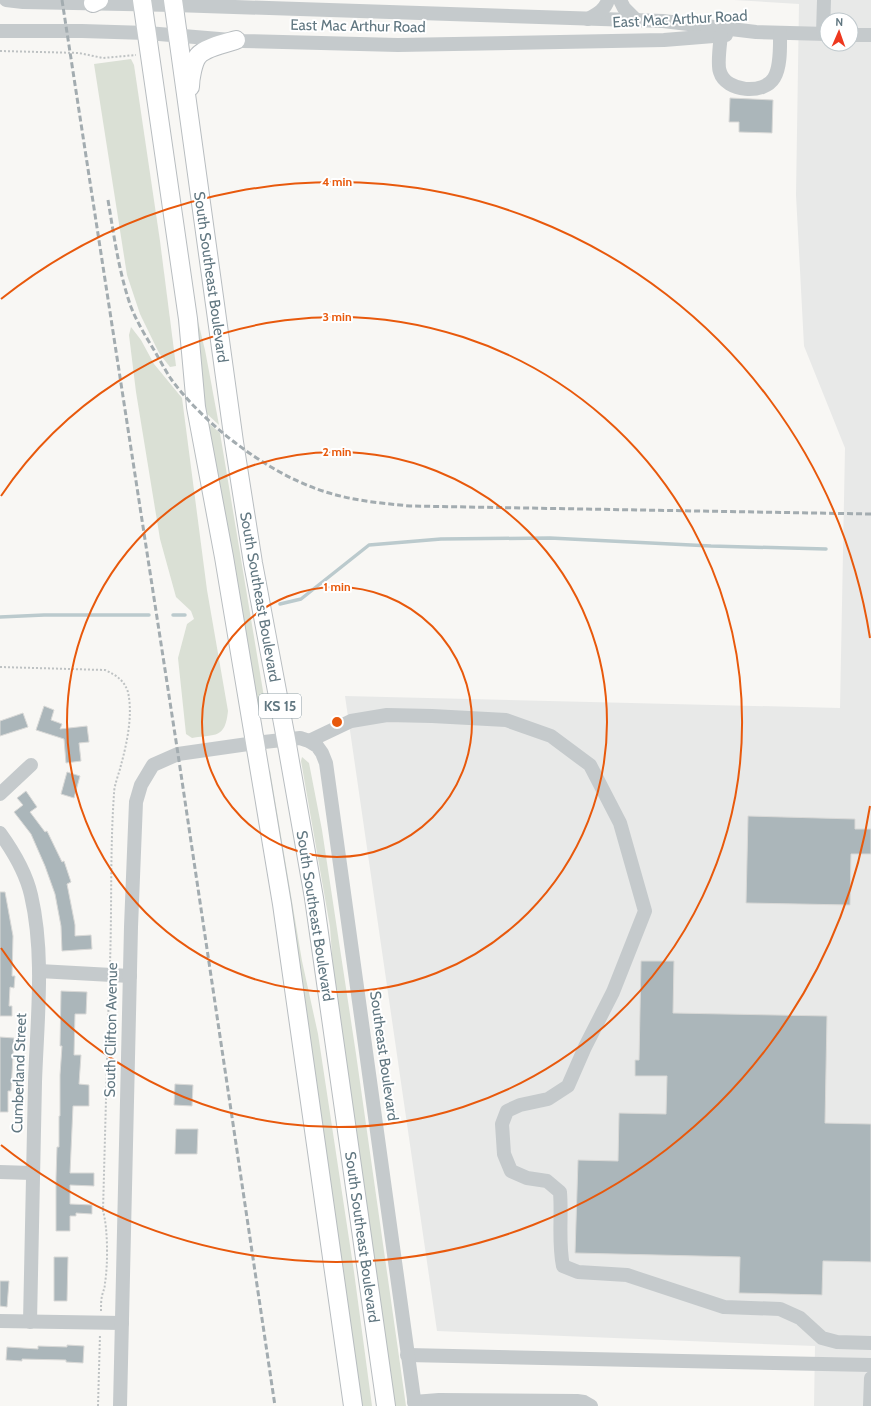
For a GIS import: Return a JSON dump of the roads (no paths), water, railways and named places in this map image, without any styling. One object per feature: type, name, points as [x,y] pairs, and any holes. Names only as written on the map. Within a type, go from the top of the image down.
[{"type":"main road","name":"South Southeast Boulevard","points":[[143,2],[188,319],[196,407],[224,557],[283,911],[353,1406]]},
{"type":"main road","name":"South Southeast Boulevard","points":[[174,3],[234,442],[253,563],[314,898],[386,1406]]},
{"type":"main road","points":[[189,117],[190,75],[198,56],[212,47],[236,40]]},
{"type":"street","name":"East Mac Arthur Road","points":[[6,0],[143,2],[663,21],[756,32]]},
{"type":"street","points":[[588,19],[603,9],[608,0]]},
{"type":"street","points":[[620,0],[624,8],[636,20]]},
{"type":"street","points":[[824,0],[824,12]]},
{"type":"street","name":"East Mac Arthur Road","points":[[0,31],[76,31],[236,40],[398,45],[664,40],[756,32]]},
{"type":"street","points":[[756,32],[819,34]]},
{"type":"street","points":[[721,35],[719,68],[721,75],[730,84],[739,88],[758,89],[765,87],[770,83],[776,74],[780,55],[780,33]]},
{"type":"street","points":[[859,34],[871,35]]},
{"type":"street","points":[[286,739],[300,738],[309,741],[351,721],[387,714],[506,720],[551,736],[590,765],[620,823],[645,911],[613,992],[585,1047],[568,1086],[548,1099],[520,1105],[507,1111],[502,1124],[504,1154],[511,1171],[526,1178],[547,1181],[560,1192],[562,1212],[560,1251],[563,1266],[578,1272],[627,1275],[724,1307],[780,1309],[800,1318],[822,1338],[837,1342],[871,1343]]},
{"type":"street","name":"South Clifton Avenue","points":[[120,1406],[130,976],[136,802],[141,785],[153,765],[178,754],[255,742],[286,739]]},
{"type":"street","name":"Southeast Boulevard","points":[[309,741],[317,746],[326,763],[414,1404]]},
{"type":"street","points":[[0,794],[31,765]]},
{"type":"street","name":"Cumberland Street","points":[[0,833],[9,845],[20,865],[31,894],[37,935],[39,971],[32,1173],[30,1322]]},
{"type":"street","points":[[39,971],[130,976]]},
{"type":"street","points":[[0,1172],[32,1173]]},
{"type":"street","points":[[0,1321],[122,1323]]},
{"type":"street","points":[[408,1355],[871,1365]]},
{"type":"street","points":[[870,1406],[871,1378]]},
{"type":"street","points":[[414,1404],[439,1400],[555,1403],[577,1401],[584,1402],[591,1406]]},
{"type":"waterway","points":[[280,604],[301,599],[369,545],[441,539],[550,538],[711,546],[826,549]]},
{"type":"waterway","points":[[0,617],[44,615],[149,615]]},
{"type":"waterway","points":[[173,615],[185,615]]},
{"type":"railway","points":[[62,0],[178,754],[275,1406]]},
{"type":"railway","points":[[108,200],[120,268],[131,307],[171,379],[200,412],[236,444],[256,458],[297,481],[328,493],[374,502],[410,506],[871,514]]}]
